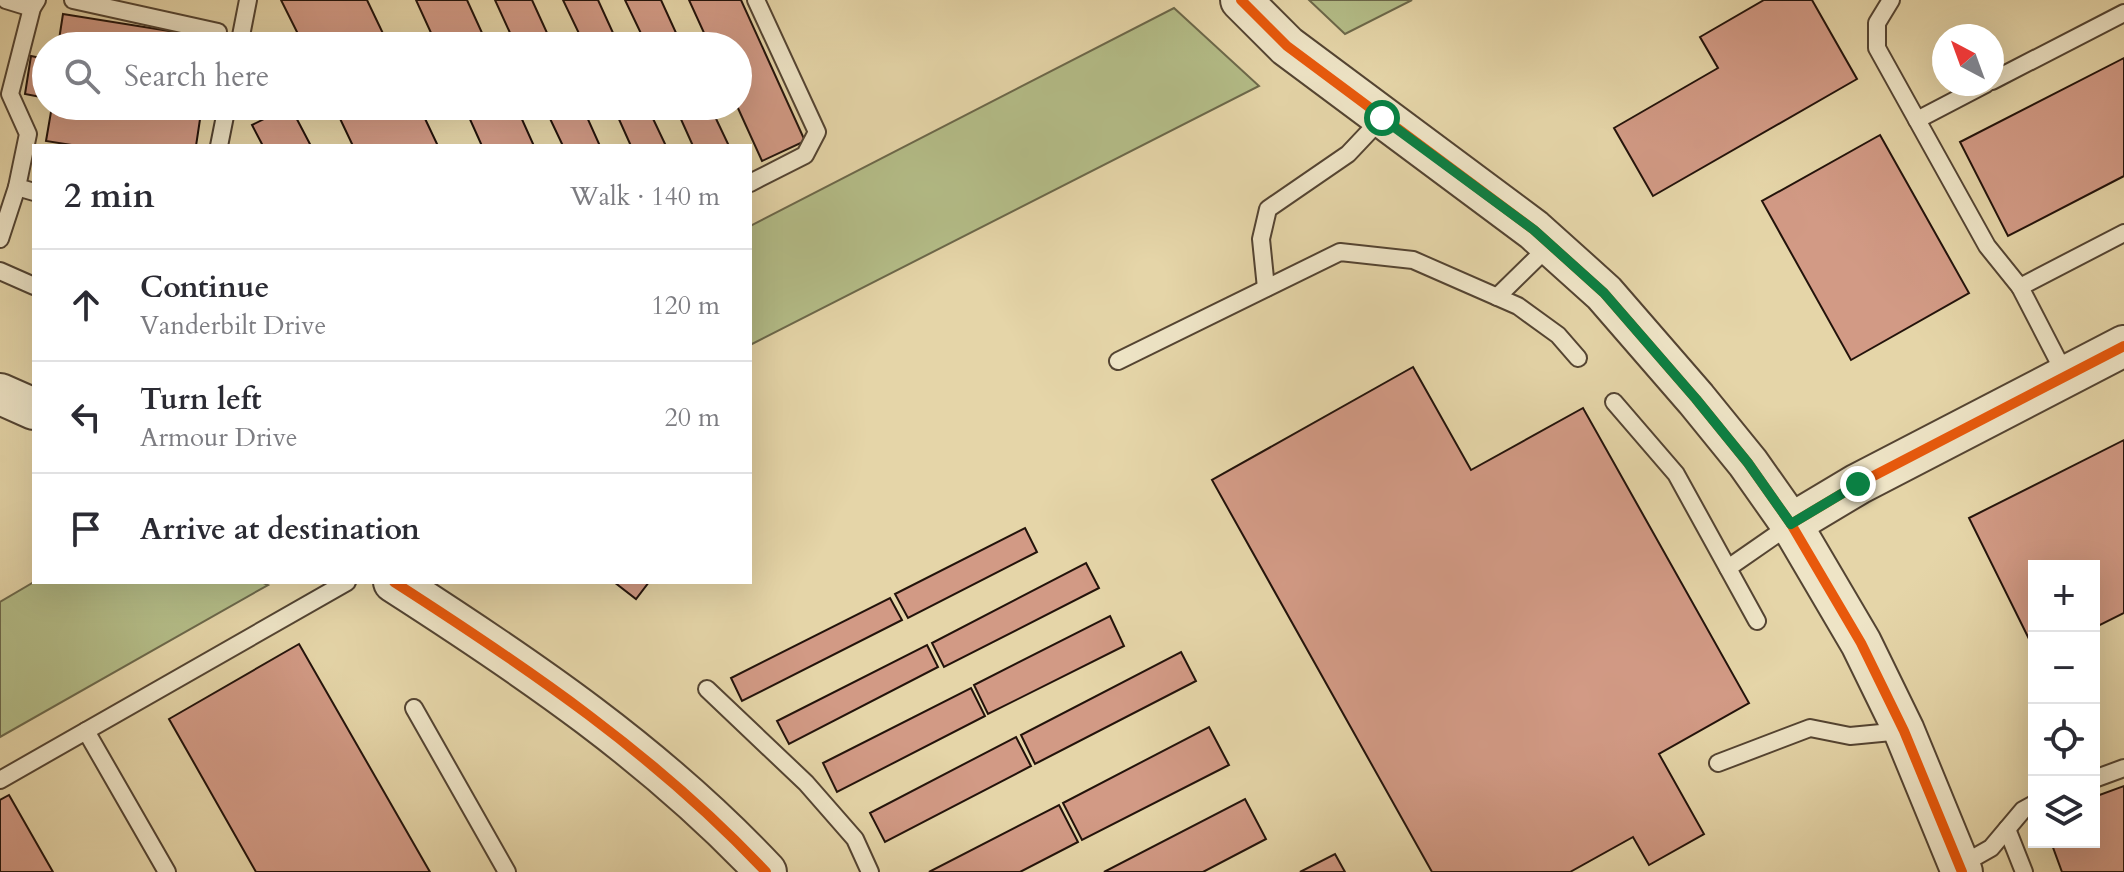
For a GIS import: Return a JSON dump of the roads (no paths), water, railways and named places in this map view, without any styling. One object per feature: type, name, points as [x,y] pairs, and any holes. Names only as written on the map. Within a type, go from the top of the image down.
[{"type":"street","points":[[1241,0],[1287,46],[1473,183],[1551,245],[1604,293],[1696,399],[1748,463],[1791,524],[1861,643],[1904,731],[1961,869]]},
{"type":"street","points":[[1791,524],[1858,484],[2124,346]]},
{"type":"street","points":[[0,394],[32,408]]},
{"type":"street","points":[[397,584],[511,656],[583,709],[674,785],[766,872]]},
{"type":"lane","points":[[0,239],[17,187],[28,134],[10,94],[34,4],[6,0]]},
{"type":"lane","points":[[73,0],[218,32]]},
{"type":"lane","points":[[242,32],[248,0]]},
{"type":"lane","points":[[752,182],[805,155],[817,132],[756,0]]},
{"type":"lane","points":[[1891,0],[1877,23],[1877,48],[1987,246],[2020,287],[2066,376]]},
{"type":"lane","points":[[2004,75],[2124,13]]},
{"type":"lane","points":[[1917,120],[1963,96]]},
{"type":"lane","points":[[1266,288],[1261,239],[1268,209],[1348,154],[1382,118]]},
{"type":"lane","points":[[219,144],[224,120]]},
{"type":"lane","points":[[17,187],[32,191]]},
{"type":"lane","points":[[2020,287],[2124,233]]},
{"type":"lane","points":[[1497,297],[1551,245]]},
{"type":"lane","points":[[1118,361],[1340,252],[1413,260],[1518,306],[1558,335],[1578,358]]},
{"type":"lane","points":[[0,271],[32,285]]},
{"type":"lane","points":[[1614,402],[1676,474],[1757,621]]},
{"type":"lane","points":[[1728,568],[1791,524]]},
{"type":"lane","points":[[0,780],[343,584]]},
{"type":"lane","points":[[707,689],[806,783],[855,839],[870,872]]},
{"type":"lane","points":[[414,708],[507,872]]},
{"type":"lane","points":[[1718,763],[1810,728],[1850,736],[1904,731]]},
{"type":"lane","points":[[86,731],[167,872]]},
{"type":"lane","points":[[2100,777],[2124,768]]},
{"type":"lane","points":[[1961,869],[1991,848],[2028,807]]},
{"type":"lane","points":[[2007,829],[2024,872]]}]
